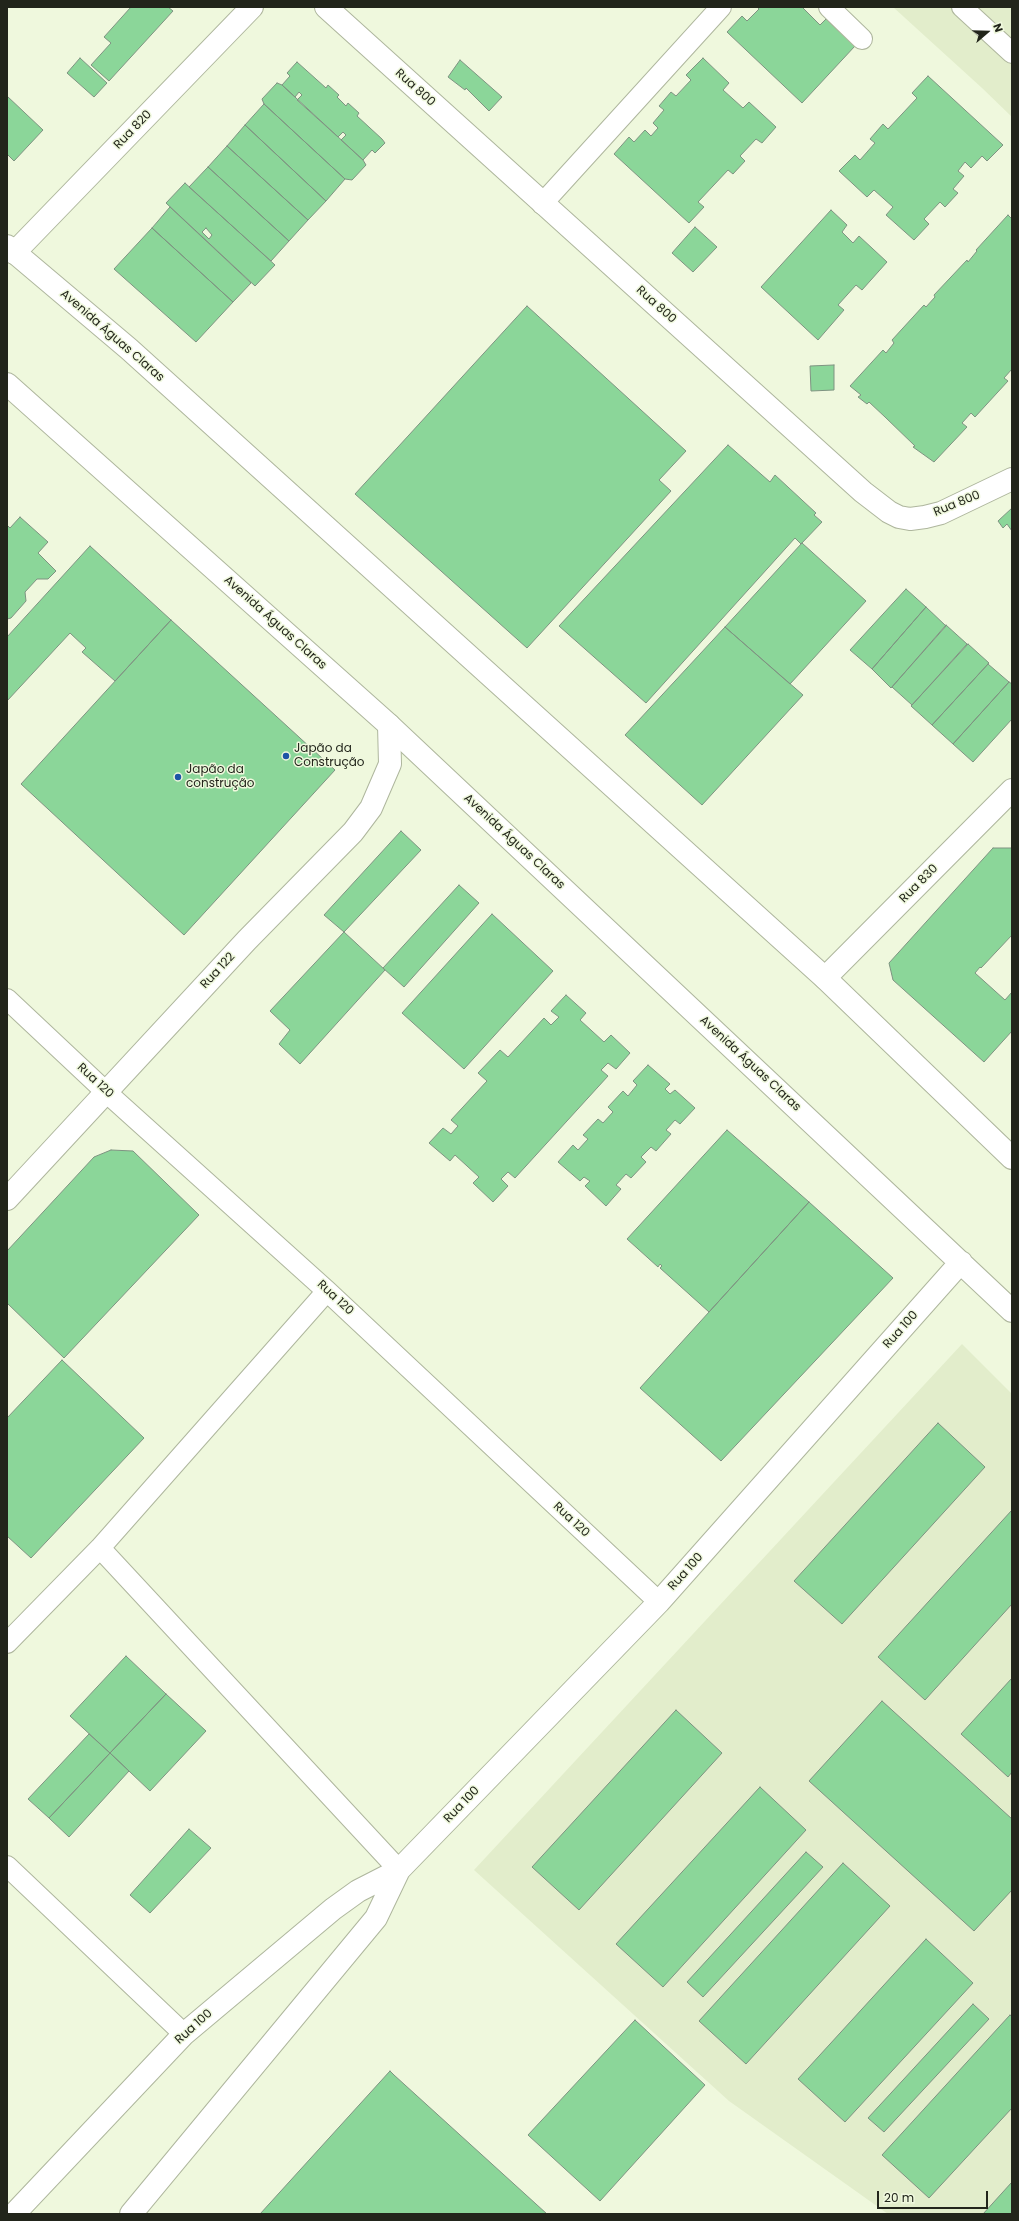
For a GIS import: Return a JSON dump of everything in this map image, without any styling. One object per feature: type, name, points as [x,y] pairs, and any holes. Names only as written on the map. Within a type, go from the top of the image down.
[{"type":"street","name":"Rua 820","points":[[11,249],[252,7]]},
{"type":"street","name":"Rua 800","points":[[326,7],[542,204],[863,492],[889,512],[899,517],[910,519],[925,517],[940,512],[1012,479]]},
{"type":"street","name":"Avenida Águas Claras","points":[[11,249],[129,349],[825,978],[1012,1158]]},
{"type":"street","name":"Avenida Águas Claras","points":[[7,384],[389,725],[1012,1311]]},
{"type":"street","name":"Rua 122","points":[[7,1199],[247,940],[334,852],[371,808],[390,764],[391,746],[389,725]]},
{"type":"street","name":"Rua 830","points":[[825,978],[1012,790]]},
{"type":"street","name":"Rua 100","points":[[131,2214],[376,1918],[399,1870],[659,1602],[961,1262]]},
{"type":"street","name":"Rua 100","points":[[14,2214],[184,2034],[333,1909],[358,1891],[399,1870]]},
{"type":"lane","points":[[542,204],[721,7]]},
{"type":"lane","points":[[829,7],[862,39]]},
{"type":"lane","points":[[962,7],[1012,52]]},
{"type":"lane","name":"Rua 120","points":[[7,999],[106,1092],[327,1291],[659,1602]]},
{"type":"lane","points":[[7,1643],[100,1548],[327,1291]]},
{"type":"lane","points":[[100,1548],[399,1870]]},
{"type":"lane","points":[[7,1866],[184,2034]]},
{"type":"shaded area","points":[[893,7],[1012,7],[1012,117],[982,88]]},
{"type":"shaded area","points":[[962,1344],[1012,1394],[1012,2214],[888,2214],[729,2101],[474,1870]]},
{"type":"building","points":[[131,7],[168,7],[173,11],[109,81],[91,65],[111,43],[104,37]]},
{"type":"building","points":[[757,7],[802,7],[820,25],[826,19],[855,46],[802,103],[727,32],[742,16],[747,21],[759,9]]},
{"type":"building","points":[[80,58],[107,83],[94,97],[67,73]]},
{"type":"building","points":[[703,58],[729,83],[723,90],[743,108],[749,102],[776,127],[762,143],[756,139],[740,156],[745,161],[733,174],[728,170],[698,202],[704,207],[689,223],[614,154],[629,137],[634,142],[645,130],[651,136],[658,128],[653,123],[664,110],[659,106],[671,92],[676,96],[691,80],[686,75]]},
{"type":"building","points":[[460,60],[502,97],[489,111],[466,88],[465,90],[448,77]]},
{"type":"building","points":[[297,62],[326,88],[328,85],[339,95],[337,97],[346,106],[348,103],[359,113],[357,116],[382,139],[385,143],[375,153],[372,150],[363,160],[341,140],[346,135],[343,132],[338,137],[297,100],[302,95],[299,92],[295,97],[282,85],[290,76],[287,73]]},
{"type":"building","points":[[928,76],[1003,145],[987,161],[982,156],[971,168],[965,162],[958,171],[964,176],[953,189],[958,193],[945,207],[940,202],[924,219],[929,224],[914,240],[886,215],[893,207],[874,190],[867,197],[839,171],[855,155],[860,160],[875,143],[870,139],[883,124],[888,129],[917,98],[912,93]]},
{"type":"building","points":[[277,83],[282,85],[363,160],[366,165],[352,180],[345,179],[264,104],[262,99]]},
{"type":"building","points":[[7,96],[43,130],[14,161],[7,154]]},
{"type":"building","points":[[264,104],[345,179],[326,201],[245,125]]},
{"type":"building","points":[[245,125],[326,201],[308,220],[227,146]]},
{"type":"building","points":[[227,146],[308,220],[289,241],[208,167]]},
{"type":"building","points":[[208,167],[289,241],[271,261],[189,187]]},
{"type":"building","points":[[185,183],[275,265],[255,286],[166,203]],"holes":[[[206,228],[212,235],[209,239],[202,232]]]},
{"type":"building","points":[[170,207],[251,283],[233,302],[152,228]]},
{"type":"building","points":[[831,210],[847,225],[842,232],[853,243],[859,236],[887,262],[862,290],[856,285],[838,305],[844,310],[818,340],[761,287]]},
{"type":"building","points":[[1008,215],[1012,219],[1012,369],[1004,378],[1008,381],[975,417],[971,413],[962,423],[967,427],[934,462],[913,447],[915,446],[869,402],[867,404],[858,397],[861,395],[850,386],[883,350],[886,353],[894,343],[892,340],[924,305],[926,307],[935,297],[934,295],[967,260],[968,262],[977,251],[976,250]]},
{"type":"building","points":[[695,227],[717,247],[693,272],[672,253]]},
{"type":"building","points":[[152,228],[233,302],[196,342],[114,269]]},
{"type":"building","points":[[527,306],[686,451],[659,480],[671,491],[527,648],[355,494]]},
{"type":"building","points":[[834,365],[834,390],[811,391],[810,366]]},
{"type":"building","points":[[728,445],[770,482],[775,475],[816,513],[814,515],[822,522],[801,544],[795,538],[646,703],[559,626]]},
{"type":"building","points":[[1012,508],[1012,531],[1007,524],[1003,528],[998,521]]},
{"type":"building","points":[[20,517],[48,542],[38,553],[56,571],[48,579],[37,579],[25,592],[26,601],[11,618],[7,619],[7,525],[10,528]]},
{"type":"building","points":[[802,543],[866,601],[790,684],[725,627]]},
{"type":"building","points":[[90,546],[171,620],[115,681],[82,652],[86,648],[70,633],[7,701],[7,637]]},
{"type":"building","points":[[906,589],[926,607],[872,669],[850,650]]},
{"type":"building","points":[[926,607],[946,626],[891,688],[872,669]]},
{"type":"building","name":"Japão da construção","points":[[171,620],[335,770],[184,935],[21,784]]},
{"type":"building","points":[[946,625],[967,644],[912,705],[892,687]]},
{"type":"building","points":[[725,627],[803,695],[702,805],[625,735]]},
{"type":"building","points":[[968,644],[989,663],[932,725],[911,706]]},
{"type":"building","points":[[988,664],[1009,682],[953,744],[932,725]]},
{"type":"building","points":[[1009,682],[1012,684],[1012,719],[973,762],[953,744]]},
{"type":"building","points":[[401,831],[421,850],[344,932],[324,915]]},
{"type":"building","points":[[993,848],[1012,848],[1012,935],[975,973],[1005,1000],[1012,992],[1012,1031],[984,1062],[893,980],[889,963]]},
{"type":"building","points":[[459,885],[479,903],[404,987],[383,968]]},
{"type":"building","points":[[492,914],[553,971],[464,1069],[402,1013]]},
{"type":"building","points":[[344,932],[385,970],[300,1064],[279,1044],[290,1030],[270,1011]]},
{"type":"building","points":[[566,995],[586,1013],[580,1020],[604,1042],[611,1035],[630,1053],[616,1069],[608,1063],[601,1070],[608,1076],[515,1178],[508,1172],[501,1179],[508,1186],[493,1202],[473,1183],[479,1177],[455,1155],[450,1161],[429,1143],[443,1128],[451,1134],[458,1126],[451,1120],[487,1081],[478,1073],[500,1050],[508,1057],[544,1018],[551,1025],[559,1017],[551,1011]]},
{"type":"building","points":[[648,1065],[670,1084],[665,1089],[670,1094],[675,1090],[695,1108],[680,1124],[675,1120],[666,1130],[671,1134],[656,1151],[651,1147],[641,1157],[646,1162],[631,1178],[626,1174],[616,1185],[621,1189],[606,1206],[585,1186],[590,1181],[584,1177],[580,1181],[558,1162],[573,1145],[578,1150],[588,1139],[583,1135],[598,1119],[603,1123],[613,1112],[608,1107],[623,1091],[628,1096],[637,1085],[633,1081]]},
{"type":"building","points":[[727,1130],[809,1202],[709,1312],[660,1268],[662,1266],[660,1264],[658,1267],[627,1239]]},
{"type":"building","points":[[111,1150],[133,1151],[199,1215],[64,1358],[7,1303],[7,1251],[94,1157]]},
{"type":"building","points":[[809,1202],[893,1278],[721,1461],[640,1388]]},
{"type":"building","points":[[62,1360],[144,1438],[31,1558],[7,1536],[7,1418]]},
{"type":"building","points":[[938,1423],[985,1467],[842,1624],[794,1581]]},
{"type":"building","points":[[1012,1510],[1012,1604],[925,1700],[878,1657]]},
{"type":"building","points":[[126,1656],[166,1694],[110,1753],[70,1716]]},
{"type":"building","points":[[1012,1678],[1012,1772],[1008,1777],[961,1734]]},
{"type":"building","points":[[166,1694],[206,1731],[150,1791],[110,1753]]},
{"type":"building","points":[[882,1701],[1012,1819],[1012,1890],[974,1931],[809,1781]]},
{"type":"building","points":[[676,1710],[722,1753],[579,1910],[532,1867]]},
{"type":"building","points":[[89,1734],[110,1753],[49,1818],[28,1799]]},
{"type":"building","points":[[110,1753],[129,1771],[69,1837],[49,1818]]},
{"type":"building","points":[[760,1787],[806,1830],[663,1987],[616,1944]]},
{"type":"building","points":[[189,1829],[211,1848],[150,1913],[130,1895]]},
{"type":"building","points":[[806,1852],[823,1867],[703,1997],[687,1982]]},
{"type":"building","points":[[843,1863],[890,1906],[746,2064],[699,2021]]},
{"type":"building","points":[[926,1939],[973,1983],[845,2122],[798,2079]]},
{"type":"building","points":[[973,2004],[989,2019],[884,2132],[868,2118]]},
{"type":"building","points":[[1010,2015],[1012,2017],[1012,2108],[929,2198],[882,2155]]},
{"type":"building","points":[[635,2020],[705,2085],[600,2201],[528,2135]]},
{"type":"building","points":[[390,2071],[394,2075],[547,2214],[260,2214]]},
{"type":"building","points":[[1012,2182],[1012,2214],[983,2214]]},
{"type":"place","name":"Japão da Construção","points":[[286,756]]},
{"type":"place","name":"Japão da construção","points":[[178,777]]}]
